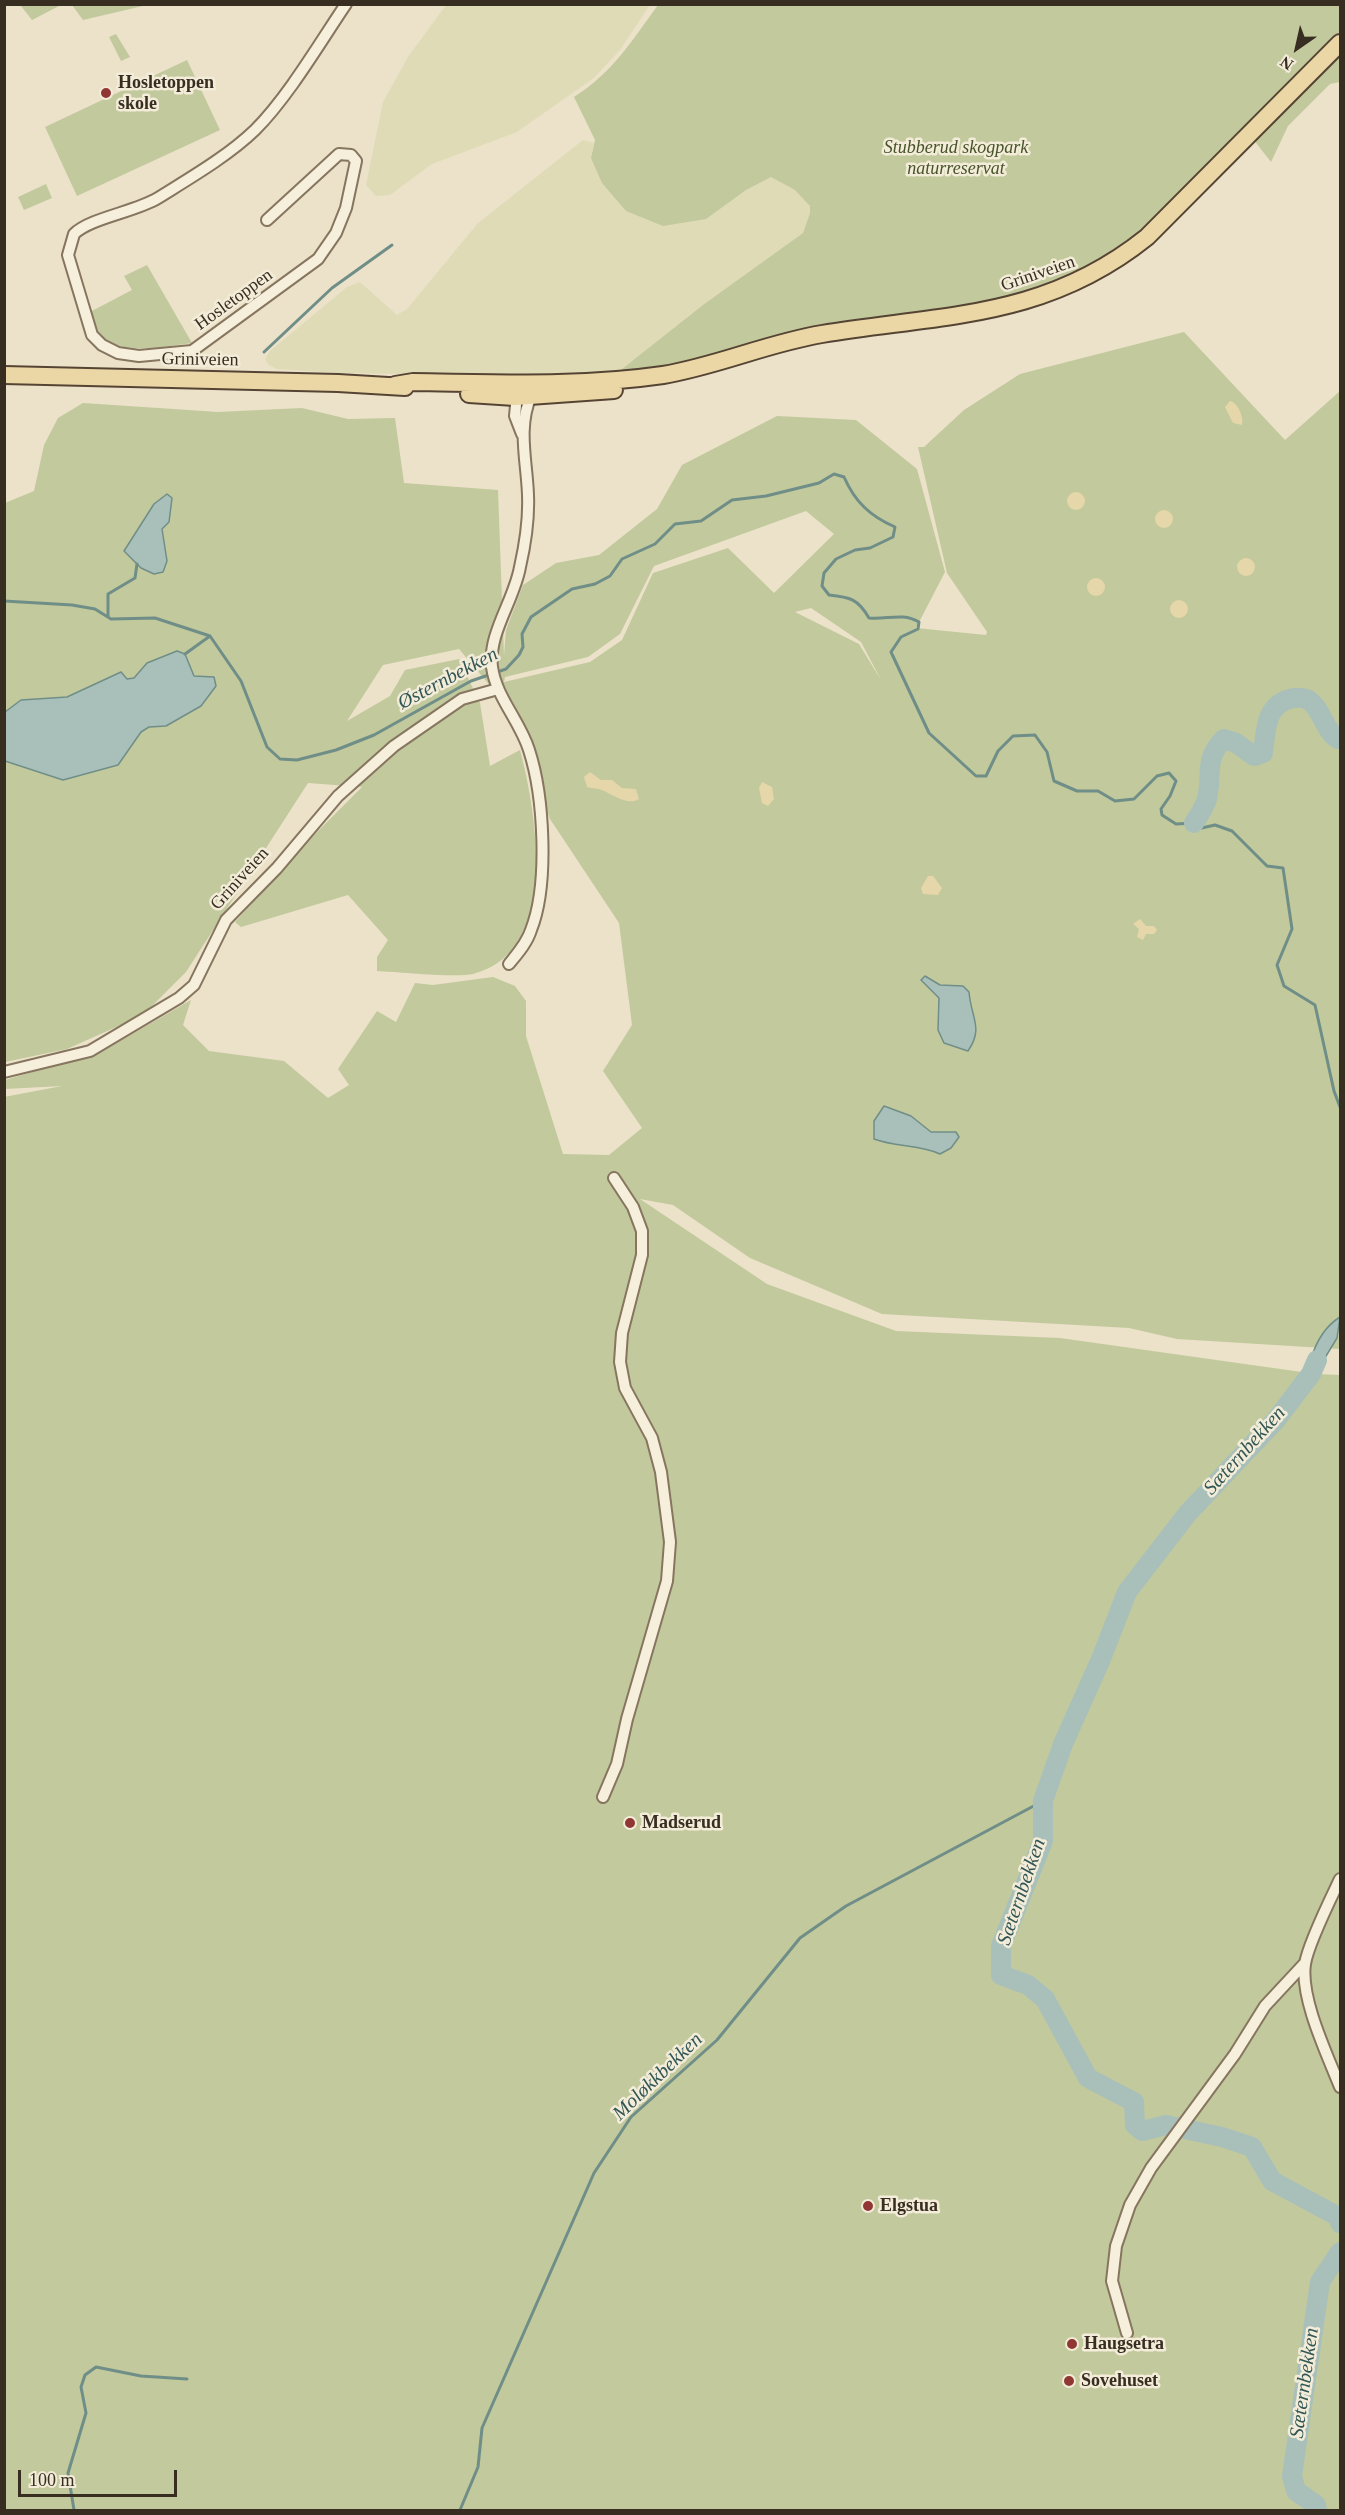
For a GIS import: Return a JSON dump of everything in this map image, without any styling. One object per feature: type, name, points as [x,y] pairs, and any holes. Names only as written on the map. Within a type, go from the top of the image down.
[{"type":"main road","name":"Griniveien","points":[[4,375],[395,385],[414,389],[523,393],[663,375],[819,334],[994,310],[1049,295],[1112,264],[1161,224],[1341,42]]},
{"type":"street","name":"Hosletoppen","points":[[267,220],[339,154],[351,155],[356,161],[346,208],[336,233],[318,259],[192,351],[139,356],[118,353],[102,345],[92,335],[68,255],[75,234],[92,223],[126,213],[155,200],[255,129],[308,60],[346,4]]},
{"type":"street","points":[[523,393],[515,416],[523,437]]},
{"type":"street","points":[[509,964],[532,930],[542,877],[542,827],[529,749],[496,684],[491,651],[520,569],[528,497],[523,437],[526,408],[523,393]]},
{"type":"street","name":"Griniveien","points":[[4,1072],[90,1051],[179,998],[194,986],[226,920],[277,868],[338,796],[394,746],[462,699],[496,684]]},
{"type":"street","points":[[603,1797],[617,1764],[627,1719],[664,1593],[670,1542],[667,1506],[655,1449],[637,1408],[625,1388],[620,1362],[622,1333],[642,1255],[642,1230],[633,1207],[614,1178]]},
{"type":"street","points":[[1127,2333],[1112,2281],[1116,2246],[1130,2205],[1146,2176],[1235,2054],[1265,2006],[1305,1963],[1328,1902],[1341,1879]]},
{"type":"street","points":[[1305,1963],[1315,2024],[1341,2086]]},
{"type":"shaded area","points":[[446,5],[650,5],[620,50],[594,78],[517,132],[432,164],[390,195],[376,196],[366,185],[383,102],[408,57]]},
{"type":"shaded area","points":[[583,140],[594,143],[591,158],[769,172],[795,180],[813,207],[803,233],[617,373],[533,376],[336,373],[277,369],[269,365],[265,359],[270,351],[347,287],[360,282],[397,315],[407,309],[478,223]]},
{"type":"green space","points":[[61,5],[32,20],[21,6]]},
{"type":"green space","points":[[72,5],[147,5],[83,20]]},
{"type":"green space","name":"Stubberud skogpark naturreservat","points":[[658,5],[1340,5],[1340,35],[1124,246],[1059,289],[699,363],[617,373],[703,305],[803,233],[810,213],[810,206],[795,190],[771,177],[746,190],[706,219],[663,226],[626,211],[602,183],[591,158],[595,140],[574,97],[611,67]]},
{"type":"green space","points":[[116,34],[130,57],[121,61],[109,37]]},
{"type":"green space","points":[[1340,53],[1340,82],[1330,84],[1288,126],[1271,162],[1253,139]]},
{"type":"green space","points":[[187,60],[220,130],[77,196],[45,127]]},
{"type":"green space","points":[[46,184],[52,198],[24,210],[18,197]]},
{"type":"green space","points":[[147,265],[192,343],[156,348],[130,348],[118,346],[100,334],[90,312],[132,290],[124,276]]},
{"type":"green space","points":[[1184,332],[1285,440],[1340,391],[1340,1349],[1177,1339],[1129,1328],[882,1314],[750,1258],[673,1205],[640,1199],[767,1284],[896,1331],[1060,1338],[1316,1374],[1340,1375],[1340,2510],[5,2510],[4,1097],[62,1086],[5,1089],[5,1080],[103,1051],[191,1000],[183,1025],[209,1051],[284,1061],[328,1098],[349,1085],[338,1069],[377,1011],[396,1022],[415,983],[433,985],[493,977],[515,986],[526,1001],[526,1036],[563,1154],[609,1155],[642,1128],[603,1071],[632,1025],[619,923],[550,819],[515,715],[459,649],[383,665],[347,721],[390,696],[405,670],[459,659],[480,703],[490,766],[520,750],[532,809],[536,843],[536,878],[531,910],[519,939],[501,961],[473,974],[465,975],[377,971],[377,957],[388,940],[348,895],[241,927],[235,922],[311,838],[362,787],[308,783],[186,972],[143,1015],[67,1049],[5,1062],[5,503],[34,491],[44,445],[58,418],[83,403],[218,412],[302,408],[348,419],[395,418],[404,483],[498,490],[504,656],[506,630],[523,585],[556,563],[599,555],[657,509],[682,465],[777,416],[856,420],[917,469],[945,572],[916,628],[986,635],[987,632],[947,573],[918,447],[924,447],[964,410],[1020,374]],"holes":[[[806,511],[834,534],[774,593],[728,548],[653,573],[622,640],[590,662],[504,682],[505,677],[588,657],[620,634],[654,566]],[[811,608],[861,642],[881,680],[859,644],[795,612]]]},
{"type":"sand","points":[[1230,401],[1236,404],[1240,411],[1242,425],[1233,423],[1225,407]]},
{"type":"sand","points":[[1076,492],[1082,495],[1085,501],[1082,507],[1076,510],[1070,507],[1067,501],[1070,495]]},
{"type":"sand","points":[[1164,510],[1170,513],[1173,519],[1170,525],[1164,528],[1158,525],[1155,519],[1158,513]]},
{"type":"sand","points":[[1246,558],[1252,561],[1255,567],[1252,573],[1246,576],[1240,573],[1237,567],[1240,561]]},
{"type":"sand","points":[[1096,578],[1102,581],[1105,587],[1102,593],[1096,596],[1090,593],[1087,587],[1090,581]]},
{"type":"sand","points":[[1179,600],[1185,603],[1188,609],[1185,615],[1179,618],[1173,615],[1170,609],[1173,603]]},
{"type":"sand","points":[[590,772],[601,780],[612,780],[622,788],[636,789],[639,799],[625,801],[602,790],[587,787],[584,777]]},
{"type":"sand","points":[[762,782],[772,787],[774,799],[768,806],[762,803],[759,788]]},
{"type":"sand","points":[[928,876],[933,876],[942,888],[938,895],[923,894],[921,888]]},
{"type":"sand","points":[[1140,919],[1146,926],[1154,926],[1157,930],[1154,934],[1146,934],[1143,940],[1137,937],[1139,929],[1133,924]]},
{"type":"water","points":[[167,494],[172,498],[169,522],[162,529],[167,561],[163,572],[154,574],[141,568],[124,551],[154,504]]},
{"type":"water","points":[[177,651],[185,654],[194,676],[214,677],[216,686],[201,706],[166,726],[149,727],[141,732],[118,765],[63,780],[5,761],[5,712],[21,700],[67,697],[121,672],[127,679],[134,678],[147,663]]},
{"type":"water","points":[[925,976],[940,985],[963,986],[969,992],[976,1029],[973,1043],[968,1051],[944,1043],[938,1030],[939,998],[921,980]]},
{"type":"water","points":[[884,1106],[911,1116],[931,1132],[956,1132],[959,1137],[951,1148],[940,1154],[874,1139],[874,1121]]},
{"type":"water","points":[[1340,1317],[1337,1338],[1323,1361],[1311,1359],[1321,1335]]},
{"type":"waterway","points":[[264,352],[332,288],[392,245]]},
{"type":"waterway","name":"Østernbekken","points":[[4,601],[72,605],[95,609],[111,619],[155,618],[210,636],[241,681],[267,747],[280,759],[297,760],[336,750],[374,735],[471,681],[506,669],[523,647],[522,634],[531,617],[572,589],[595,584],[610,576],[622,559],[655,544],[675,524],[701,521],[732,500],[766,496],[819,483],[834,474],[844,477],[853,494],[864,507],[895,527],[893,537],[870,548],[855,550],[836,559],[824,573],[822,586],[829,595],[853,600],[869,618],[907,617],[919,622],[918,629],[901,637],[891,652],[929,733],[976,776],[986,776],[998,751],[1013,736],[1035,735],[1047,752],[1054,781],[1077,791],[1098,791],[1115,801],[1134,799],[1157,776],[1169,773],[1176,781],[1161,809],[1162,815],[1176,824],[1194,823],[1197,829],[1215,825],[1232,831],[1267,866],[1283,868],[1292,929],[1277,965],[1284,986],[1315,1005],[1334,1091],[1340,1107]]},
{"type":"waterway","points":[[108,617],[108,594],[135,578],[137,564]]},
{"type":"waterway","points":[[185,654],[210,636]]},
{"type":"waterway","points":[[1194,823],[1206,802],[1211,762],[1217,747],[1224,739],[1236,743],[1254,756],[1263,753],[1266,726],[1277,705],[1294,698],[1305,698],[1317,709],[1330,732],[1338,739],[1340,736]]},
{"type":"waterway","name":"Sæternbekken","points":[[1317,1360],[1311,1374],[1276,1420],[1188,1513],[1127,1592],[1101,1659],[1063,1744],[1043,1801],[1043,1841],[1001,1946],[1001,1975],[1028,1985],[1045,1999],[1088,2078],[1134,2102],[1135,2125],[1142,2131],[1166,2125],[1222,2137],[1252,2147],[1272,2181],[1339,2217],[1340,2223]]},
{"type":"waterway","name":"Moløkkbekken","points":[[460,2510],[478,2467],[482,2428],[594,2173],[631,2117],[717,2040],[800,1938],[846,1906],[1043,1801]]},
{"type":"waterway","name":"Sæternbekken","points":[[1317,2510],[1316,2505],[1296,2491],[1292,2476],[1320,2282],[1340,2252]]},
{"type":"waterway","points":[[74,2510],[68,2473],[86,2413],[81,2387],[85,2375],[96,2367],[141,2376],[187,2379]]},
{"type":"place","name":"Hosletoppen skole","points":[[106,93]]},
{"type":"place","name":"Madserud","points":[[630,1823]]},
{"type":"place","name":"Elgstua","points":[[868,2206]]},
{"type":"place","name":"Haugsetra","points":[[1072,2344]]},
{"type":"place","name":"Sovehuset","points":[[1069,2381]]}]
